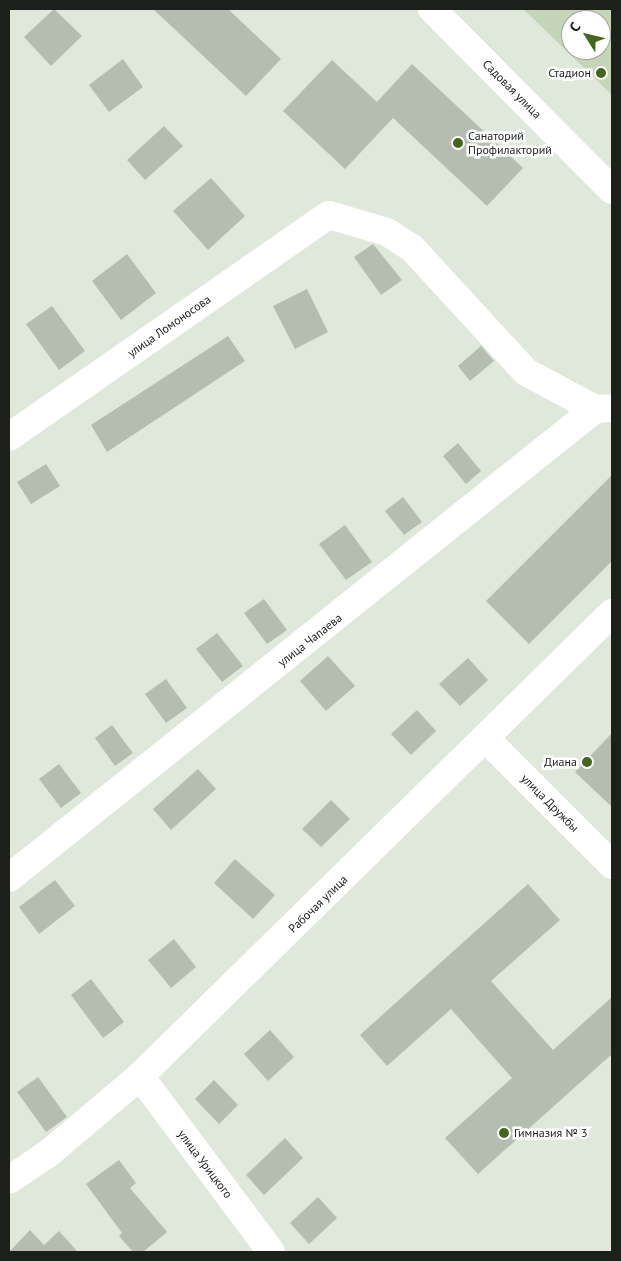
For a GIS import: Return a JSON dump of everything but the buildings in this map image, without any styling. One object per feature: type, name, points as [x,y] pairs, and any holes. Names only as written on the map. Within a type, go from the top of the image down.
[{"type":"street","name":"Садовая улица","points":[[432,9],[612,190]]},
{"type":"street","name":"улица Ломоносова","points":[[9,437],[329,214],[387,232],[412,248],[526,372],[603,408]]},
{"type":"street","name":"улица Чапаева","points":[[9,878],[603,408]]},
{"type":"street","name":"Рабочая улица","points":[[9,1180],[49,1153],[140,1076],[487,740],[612,613]]},
{"type":"street","name":"улица Дружбы","points":[[487,740],[612,865]]},
{"type":"street","name":"улица Урицкого","points":[[140,1076],[271,1252]]},
{"type":"green space","points":[[523,9],[612,9],[612,95],[576,60],[611,60],[611,10],[561,10],[561,46]]},
{"type":"place","name":"Стадион","points":[[601,73]]},
{"type":"place","name":"Санаторий Профилакторий","points":[[458,143]]},
{"type":"place","name":"Диана","points":[[587,762]]},
{"type":"place","name":"Гимназия № 3","points":[[504,1133]]}]
